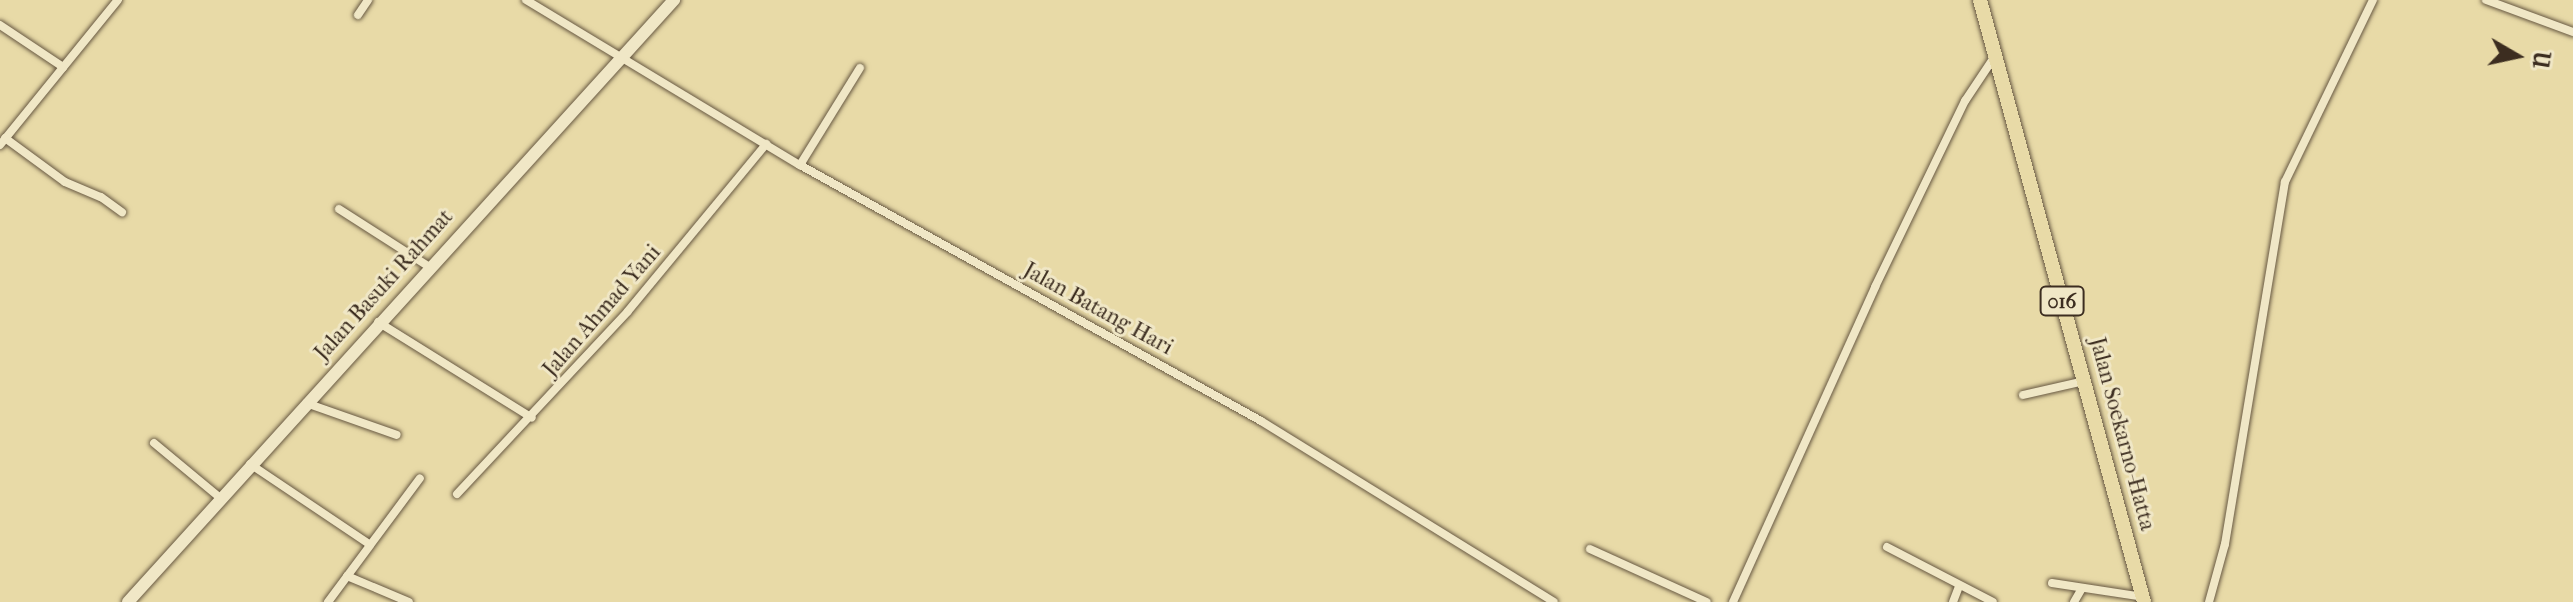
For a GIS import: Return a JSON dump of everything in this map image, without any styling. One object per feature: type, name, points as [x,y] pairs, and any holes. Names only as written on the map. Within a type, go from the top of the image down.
[{"type":"main road","name":"Jalan Basuki Rahmat","points":[[128,602],[428,266],[674,0]]},
{"type":"main road","name":"Jalan Soekarno-Hatta","points":[[1980,0],[2144,600]]},
{"type":"street","points":[[118,0],[3,142],[65,182],[101,197],[122,212]]},
{"type":"street","points":[[358,15],[368,0]]},
{"type":"street","name":"Jalan Batang Hari","points":[[526,0],[800,165],[1261,421],[1554,602]]},
{"type":"street","points":[[2209,602],[2225,544],[2285,182],[2373,0]]},
{"type":"street","points":[[2486,0],[2573,32]]},
{"type":"street","points":[[0,25],[63,67]]},
{"type":"street","points":[[1733,602],[1882,273],[1965,101],[1995,56]]},
{"type":"street","points":[[800,165],[860,68]]},
{"type":"street","name":"Jalan Ahmad Yani","points":[[457,494],[532,418],[766,144]]},
{"type":"street","points":[[339,209],[428,266]]},
{"type":"street","points":[[378,322],[532,418]]},
{"type":"street","points":[[2023,395],[2084,381]]},
{"type":"street","points":[[305,402],[397,435]]},
{"type":"street","points":[[154,443],[219,497]]},
{"type":"street","points":[[249,464],[369,544]]},
{"type":"street","points":[[328,602],[420,478]]},
{"type":"street","points":[[1887,547],[1993,602]]},
{"type":"street","points":[[1590,549],[1707,602]]},
{"type":"street","points":[[347,576],[409,602]]},
{"type":"street","points":[[2052,583],[2144,600]]},
{"type":"street","points":[[1953,602],[1959,586]]},
{"type":"street","points":[[2074,602],[2082,588]]}]
